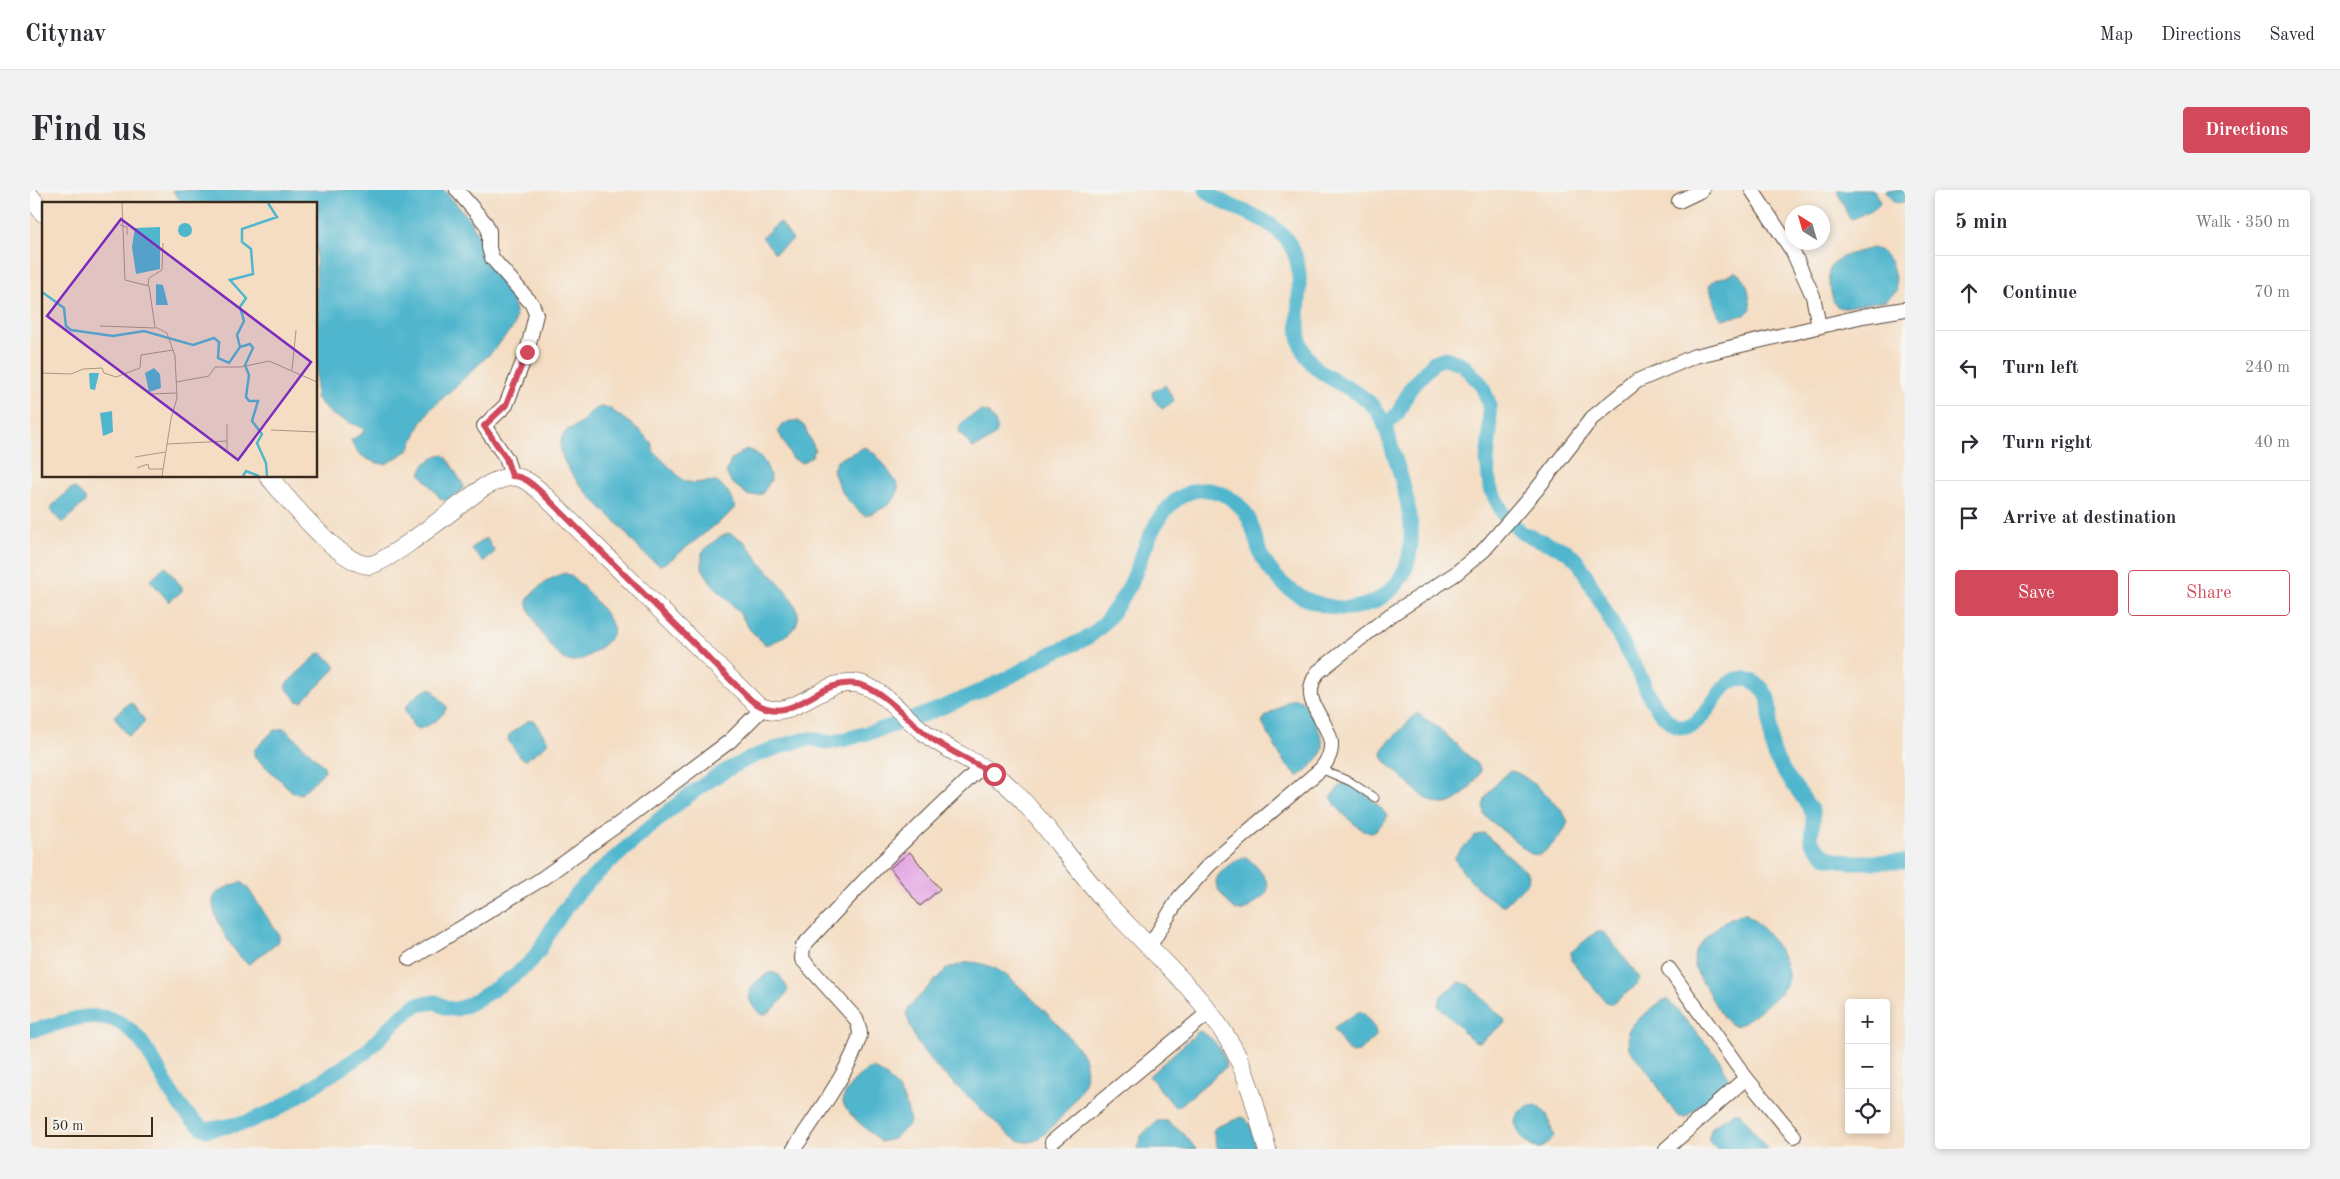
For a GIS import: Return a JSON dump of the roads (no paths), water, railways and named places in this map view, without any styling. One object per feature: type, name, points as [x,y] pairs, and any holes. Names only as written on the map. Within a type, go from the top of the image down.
[{"type":"street","points":[[457,190],[486,224],[489,231],[489,248],[492,258],[532,304],[536,314],[527,352],[506,405],[484,426],[506,458],[512,476]]},
{"type":"street","points":[[1679,201],[1702,190]]},
{"type":"street","points":[[1752,190],[1793,252],[1813,296],[1819,326]]},
{"type":"street","points":[[30,196],[42,211]]},
{"type":"street","points":[[1149,947],[1179,898],[1209,865],[1321,769],[1329,760],[1333,747],[1331,736],[1314,707],[1310,692],[1312,681],[1318,672],[1389,616],[1455,574],[1484,550],[1536,489],[1592,418],[1637,381],[1695,356],[1863,316],[1905,309]]},
{"type":"street","points":[[270,478],[340,552],[356,562],[370,565],[388,557],[484,487],[512,476],[522,478],[533,486],[741,692],[763,708],[778,710],[792,707],[824,690],[843,683],[863,685],[886,701],[923,732],[1002,780],[1015,792],[1108,903],[1208,1013],[1237,1056],[1267,1149]]},
{"type":"street","points":[[410,959],[540,880],[612,829],[730,742],[763,708]]},
{"type":"street","points":[[794,1149],[821,1110],[852,1055],[860,1032],[856,1019],[802,959],[803,946],[878,866],[981,767]]},
{"type":"street","points":[[1669,969],[1746,1078],[1794,1136]]},
{"type":"street","points":[[1052,1142],[1208,1013]]},
{"type":"street","points":[[1666,1149],[1746,1078]]},
{"type":"lane","points":[[1321,769],[1351,782],[1375,798]]},
{"type":"water","points":[[172,190],[444,190],[467,216],[476,231],[486,260],[512,300],[516,315],[514,326],[493,351],[429,411],[419,427],[409,450],[386,464],[375,462],[360,454],[351,440],[363,433],[364,429],[331,414],[318,400],[318,202],[181,202]]},
{"type":"water","points":[[1837,190],[1874,190],[1880,202],[1876,208],[1852,219],[1848,216]]},
{"type":"water","points":[[1886,190],[1905,190],[1905,201],[1898,203],[1893,201]]},
{"type":"water","points":[[780,222],[793,240],[775,253],[762,237]]},
{"type":"water","points":[[1872,248],[1879,250],[1888,258],[1893,270],[1897,291],[1886,300],[1841,308],[1836,306],[1830,287],[1830,269],[1839,258]]},
{"type":"water","points":[[1736,272],[1744,278],[1749,293],[1751,309],[1745,315],[1722,319],[1719,316],[1709,286],[1713,281]]},
{"type":"water","points":[[1165,385],[1174,400],[1162,409],[1153,398],[1152,392]]},
{"type":"water","points":[[601,407],[609,408],[638,429],[651,442],[654,452],[684,481],[693,483],[715,481],[728,492],[734,503],[735,507],[727,516],[669,561],[660,565],[641,551],[587,493],[568,467],[562,455],[561,443],[566,431],[581,423],[592,411]]},
{"type":"water","points":[[981,411],[988,412],[996,423],[997,431],[989,440],[973,448],[959,432],[961,424],[966,419]]},
{"type":"water","points":[[790,421],[798,421],[804,426],[815,449],[812,456],[802,463],[792,458],[778,431],[781,426]]},
{"type":"water","points":[[865,447],[879,458],[898,485],[898,491],[896,497],[882,509],[865,516],[844,496],[833,469],[838,460]]},
{"type":"water","points":[[746,449],[760,456],[768,470],[771,480],[762,494],[749,496],[731,482],[726,473],[731,460]]},
{"type":"water","points":[[438,455],[444,455],[447,458],[464,486],[461,491],[445,501],[440,498],[420,473],[425,464]]},
{"type":"water","points":[[75,488],[85,498],[85,502],[64,522],[61,522],[51,510],[51,507],[70,489]]},
{"type":"water","points":[[729,533],[746,543],[760,562],[778,581],[798,612],[797,624],[794,628],[785,636],[766,645],[750,630],[738,611],[710,581],[702,568],[702,552],[718,538]]},
{"type":"water","points":[[487,539],[494,553],[483,562],[472,550],[473,547]]},
{"type":"water","points":[[165,566],[182,587],[182,591],[169,602],[150,580]]},
{"type":"water","points":[[565,573],[578,582],[593,598],[614,629],[613,633],[600,648],[576,661],[568,661],[562,658],[549,644],[532,616],[527,601],[543,584]]},
{"type":"water","points":[[322,653],[335,665],[335,669],[302,702],[297,701],[286,688],[286,684],[318,654]]},
{"type":"water","points":[[431,688],[447,707],[436,721],[419,729],[414,727],[405,710],[409,702],[416,696]]},
{"type":"water","points":[[1291,699],[1300,699],[1305,705],[1316,724],[1323,744],[1317,759],[1305,772],[1297,776],[1285,764],[1262,723],[1265,717]]},
{"type":"water","points":[[129,703],[132,703],[145,721],[138,730],[128,736],[114,716]]},
{"type":"water","points":[[1417,713],[1440,729],[1479,766],[1481,771],[1468,790],[1456,800],[1444,804],[1433,802],[1411,786],[1385,761],[1382,755],[1383,748]]},
{"type":"water","points":[[529,720],[534,721],[548,741],[545,746],[526,760],[520,757],[508,740],[509,735]]},
{"type":"water","points":[[284,728],[324,766],[325,771],[301,794],[294,793],[254,756],[254,750],[273,731]]},
{"type":"water","points":[[1510,771],[1523,776],[1538,787],[1562,810],[1568,822],[1563,832],[1540,855],[1531,854],[1485,816],[1483,810],[1486,797]]},
{"type":"water","points":[[1343,783],[1355,786],[1361,790],[1387,816],[1385,821],[1373,833],[1355,825],[1333,801],[1331,796]]},
{"type":"water","points":[[1484,833],[1529,874],[1528,882],[1505,905],[1492,900],[1484,894],[1467,877],[1456,862],[1455,856],[1475,836]]},
{"type":"water","points":[[1246,857],[1261,872],[1268,887],[1266,893],[1261,898],[1245,910],[1240,911],[1232,906],[1221,894],[1216,880],[1234,861]]},
{"type":"water","points":[[241,882],[247,887],[279,935],[279,941],[249,964],[243,960],[230,944],[219,922],[213,903],[216,894]]},
{"type":"water","points":[[1745,913],[1760,926],[1776,945],[1787,966],[1788,976],[1786,985],[1775,998],[1742,1023],[1735,1026],[1728,1023],[1701,981],[1694,958],[1697,949],[1712,932],[1724,922]]},
{"type":"water","points":[[1597,931],[1605,933],[1640,978],[1637,985],[1612,1004],[1606,1002],[1571,960],[1571,952]]},
{"type":"water","points":[[968,962],[984,964],[994,968],[1014,982],[1061,1028],[1084,1057],[1086,1068],[1085,1080],[1077,1096],[1045,1134],[1030,1142],[1022,1141],[1009,1135],[934,1065],[916,1041],[906,1014],[909,1007],[946,969]]},
{"type":"water","points":[[772,972],[779,975],[788,989],[778,1004],[771,1011],[763,1015],[751,1003],[750,991],[758,980]]},
{"type":"water","points":[[1460,982],[1469,985],[1505,1020],[1504,1024],[1480,1042],[1473,1041],[1439,1007],[1442,995]]},
{"type":"water","points":[[1663,1000],[1668,1000],[1718,1057],[1728,1077],[1724,1086],[1686,1117],[1680,1117],[1675,1113],[1649,1073],[1629,1049],[1628,1031],[1636,1021]]},
{"type":"water","points":[[1360,1011],[1371,1022],[1376,1036],[1359,1052],[1353,1053],[1348,1051],[1334,1030],[1336,1026]]},
{"type":"water","points":[[1199,1031],[1208,1036],[1217,1045],[1226,1067],[1182,1104],[1175,1107],[1149,1076]]},
{"type":"water","points":[[873,1068],[888,1078],[899,1091],[909,1114],[910,1123],[894,1139],[881,1142],[853,1117],[843,1102],[845,1094],[854,1081],[862,1073]]},
{"type":"water","points":[[1536,1105],[1547,1114],[1554,1137],[1541,1148],[1533,1147],[1526,1143],[1516,1129],[1515,1122],[1517,1114],[1524,1109]]},
{"type":"water","points":[[1734,1112],[1739,1112],[1767,1149],[1716,1149],[1708,1140],[1712,1127]]},
{"type":"water","points":[[1242,1117],[1251,1126],[1255,1149],[1218,1149],[1213,1131],[1216,1127]]},
{"type":"water","points":[[1157,1121],[1167,1121],[1184,1134],[1196,1149],[1137,1149],[1141,1136]]},
{"type":"waterway","points":[[30,1031],[84,1017],[102,1017],[117,1021],[130,1029],[140,1040],[186,1114],[206,1130],[245,1123],[278,1109],[366,1052],[397,1020],[416,1005],[436,1002],[450,1009],[460,1008],[487,994],[526,966],[535,956],[562,913],[592,879],[675,806],[730,768],[768,751],[799,741],[812,739],[826,742],[839,741],[912,719],[1004,680],[1050,654],[1091,635],[1113,612],[1132,581],[1159,519],[1174,502],[1193,491],[1202,490],[1221,493],[1237,503],[1249,519],[1257,544],[1268,568],[1296,594],[1329,607],[1348,608],[1373,602],[1391,590],[1403,574],[1409,556],[1411,536],[1406,494],[1384,424],[1374,407],[1355,392],[1316,368],[1302,348],[1298,322],[1298,265],[1294,251],[1286,239],[1267,222],[1216,198],[1206,190]]},
{"type":"waterway","points":[[1385,426],[1398,413],[1410,389],[1434,362],[1445,358],[1462,364],[1481,384],[1489,403],[1490,433],[1487,460],[1490,488],[1504,515],[1522,533],[1567,551],[1579,563],[1649,695],[1663,715],[1680,727],[1689,727],[1705,714],[1719,694],[1734,680],[1748,679],[1756,683],[1768,698],[1774,754],[1813,814],[1811,841],[1826,857],[1848,862],[1905,862]]}]
